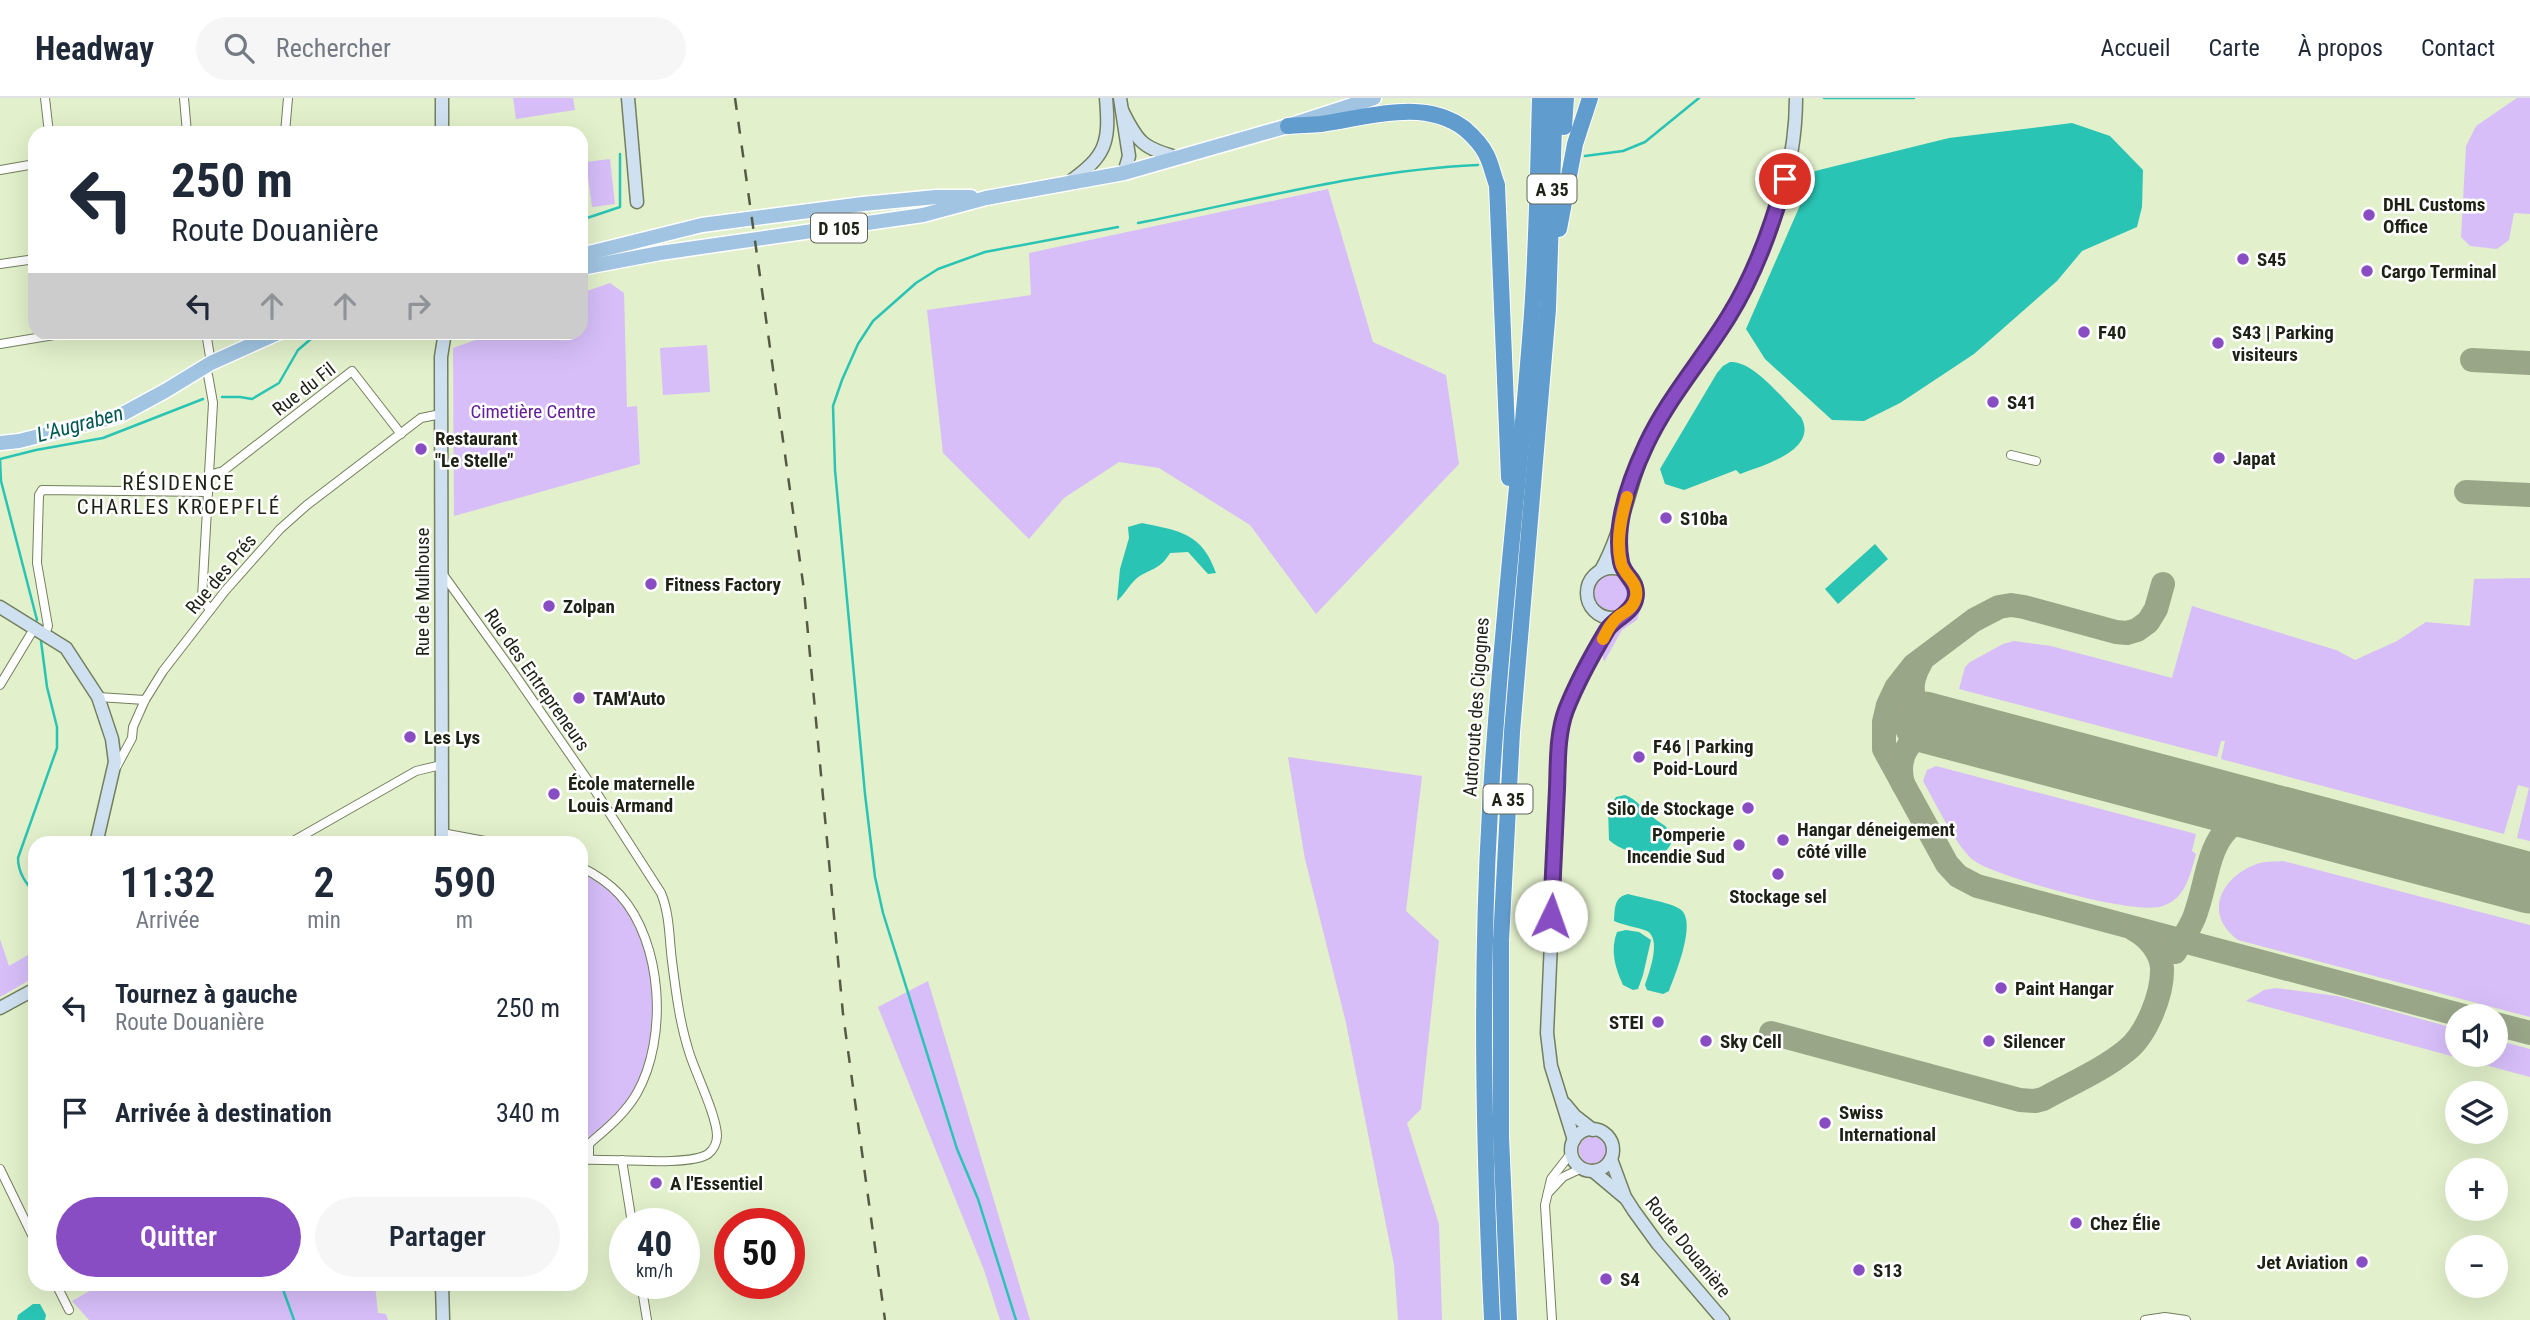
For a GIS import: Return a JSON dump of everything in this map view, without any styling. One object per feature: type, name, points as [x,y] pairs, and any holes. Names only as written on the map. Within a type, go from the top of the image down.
[{"type":"highway","name":"Autoroute des Cigognes","points":[[1492,1320],[1484,1138],[1484,940],[1490,810],[1511,531],[1532,310],[1540,98]]},
{"type":"highway","name":"Autoroute des Cigognes","points":[[1509,1320],[1501,1136],[1501,941],[1512,732],[1550,279],[1555,98]]},
{"type":"highway","points":[[1550,279],[1566,98]]},
{"type":"highway","points":[[1550,279],[1575,144],[1590,98]]},
{"type":"highway","points":[[1289,126],[1321,124],[1400,108],[1425,109],[1441,112],[1457,121],[1474,136],[1486,153],[1497,185],[1511,531]]},
{"type":"main road","points":[[442,98],[442,126]]},
{"type":"main road","points":[[628,98],[637,202]]},
{"type":"main road","points":[[1068,184],[1100,157],[1105,140],[1106,98]]},
{"type":"main road","name":"D 105","points":[[588,267],[660,253],[923,215],[986,198],[1124,173],[1289,126],[1374,98]]},
{"type":"main road","points":[[1597,645],[1595,612],[1587,592],[1591,580],[1601,570],[1619,527],[1632,479],[1655,425],[1728,317],[1756,264],[1785,179],[1796,98]]},
{"type":"main road","points":[[1121,104],[1135,137],[1144,146],[1179,158]]},
{"type":"main road","points":[[1121,104],[1129,156],[1124,173]]},
{"type":"main road","name":"D 105","points":[[588,253],[702,225],[936,197],[986,198]]},
{"type":"main road","points":[[0,443],[19,441],[119,416],[264,340]]},
{"type":"main road","name":"Rue de Mulhouse","points":[[442,836],[441,414],[442,357],[445,340]]},
{"type":"main road","points":[[1573,1146],[1581,1133],[1593,1130],[1603,1132],[1611,1142],[1611,1159],[1605,1167],[1588,1170],[1573,1159],[1573,1146],[1551,1066],[1547,1033],[1560,737],[1566,710],[1597,645],[1619,617],[1629,610],[1636,597],[1634,582],[1624,571],[1619,527]]},
{"type":"main road","points":[[1601,570],[1609,568],[1624,571]]},
{"type":"main road","points":[[0,607],[66,648],[98,697],[115,749],[114,772],[98,836]]},
{"type":"main road","points":[[1595,612],[1603,616],[1619,617]]},
{"type":"main road","points":[[0,1008],[28,993]]},
{"type":"main road","points":[[1562,1101],[1593,1130]]},
{"type":"main road","name":"Route Douanière","points":[[1611,1159],[1625,1197],[1658,1244],[1723,1320]]},
{"type":"main road","name":"Route Douanière","points":[[1588,1170],[1625,1197]]},
{"type":"main road","points":[[442,1291],[443,1320]]},
{"type":"street","points":[[45,98],[48,126]]},
{"type":"street","points":[[184,98],[186,126]]},
{"type":"street","points":[[286,126],[288,98]]},
{"type":"street","points":[[0,170],[28,165]]},
{"type":"street","points":[[0,264],[28,260]]},
{"type":"street","points":[[0,344],[28,340]]},
{"type":"street","points":[[207,340],[213,403],[202,598],[210,610]]},
{"type":"street","name":"Rue du Fil","points":[[209,475],[223,471],[352,371],[401,434]]},
{"type":"street","name":"Rue des Prés","points":[[114,772],[131,738],[145,700],[163,671],[210,610],[280,529],[307,505],[421,418],[441,414]]},
{"type":"street","points":[[2011,455],[2036,461]]},
{"type":"street","points":[[0,685],[40,630],[48,626],[37,564],[39,495],[42,490],[208,492]]},
{"type":"street","points":[[204,568],[214,568]]},
{"type":"street","name":"Rue des Entrepreneurs","points":[[442,573],[596,792],[664,902],[681,1020],[689,1052],[716,1129],[716,1142],[710,1153],[699,1158],[588,1159]]},
{"type":"street","points":[[98,697],[145,700]]},
{"type":"street","points":[[115,749],[131,738]]},
{"type":"street","points":[[302,836],[416,771],[441,765]]},
{"type":"street","points":[[588,871],[611,886],[634,915],[641,928],[652,966],[657,999],[656,1036],[648,1070],[625,1111],[588,1146]]},
{"type":"street","points":[[1552,1320],[1545,1211],[1551,1179],[1573,1146]]},
{"type":"street","points":[[622,1160],[630,1208]]},
{"type":"street","points":[[0,1169],[28,1227]]},
{"type":"street","points":[[1548,1193],[1563,1177],[1588,1170]]},
{"type":"street","points":[[60,1291],[69,1310]]},
{"type":"street","points":[[644,1299],[647,1320]]},
{"type":"street","points":[[2145,1320],[2165,1317],[2186,1320]]},
{"type":"green space","points":[[513,98],[573,98],[575,110],[516,119]]},
{"type":"green space","points":[[2517,98],[2530,98],[2530,214],[2514,213],[2509,240],[2497,249],[2470,246],[2461,237],[2466,146],[2476,126]]},
{"type":"green space","points":[[610,159],[615,204],[592,207],[588,162]]},
{"type":"green space","points":[[1328,189],[1373,342],[1446,375],[1459,464],[1316,614],[1250,525],[1159,468],[1119,462],[1064,498],[1029,539],[943,453],[927,310],[1031,295],[1029,253]]},
{"type":"green space","name":"Cimetière Centre","points":[[610,283],[624,293],[627,407],[637,406],[640,464],[454,516],[453,348],[475,340],[588,340],[588,291]]},
{"type":"green space","points":[[707,345],[710,392],[663,395],[660,348]]},
{"type":"green space","points":[[1611,575],[1624,580],[1629,593],[1624,606],[1611,611],[1598,606],[1593,593],[1598,580]]},
{"type":"green space","points":[[2530,578],[2530,841],[2517,838],[2529,788],[2518,785],[2504,834],[2221,759],[2225,741],[2221,741],[2217,757],[1959,689],[1965,667],[1970,662],[2014,641],[2051,646],[2172,678],[2192,606],[2336,650],[2355,660],[2397,641],[2426,622],[2470,626],[2474,579]]},
{"type":"green space","points":[[1642,605],[1637,620],[1622,630],[1604,662],[1601,649],[1621,622]]},
{"type":"green space","points":[[1288,757],[1422,776],[1406,911],[1439,941],[1421,1109],[1407,1123],[1439,1224],[1442,1320],[1398,1320],[1394,1265],[1346,1023],[1305,859]]},
{"type":"green space","points":[[1936,766],[2196,834],[2192,851],[2196,854],[2186,885],[2171,902],[2148,908],[2069,894],[1990,869],[1976,862],[1962,847],[1923,781],[1927,770]]},
{"type":"green space","points":[[2283,861],[2530,925],[2530,1017],[2508,1011],[2508,1004],[2481,1004],[2238,940],[2221,918],[2221,896],[2236,876],[2263,862]]},
{"type":"green space","points":[[588,871],[611,886],[633,915],[652,966],[656,1036],[637,1092],[589,1144],[589,1159]]},
{"type":"green space","points":[[0,939],[9,966],[28,955],[28,981],[0,997]]},
{"type":"green space","points":[[928,981],[1030,1320],[1000,1320],[984,1270],[878,1007]]},
{"type":"green space","points":[[2276,988],[2337,996],[2445,1026],[2445,1054],[2246,1001],[2264,990]]},
{"type":"green space","points":[[2508,1043],[2530,1049],[2530,1077],[2493,1067],[2508,1067]]},
{"type":"green space","points":[[1593,1136],[1603,1140],[1607,1150],[1603,1160],[1593,1164],[1583,1160],[1579,1150],[1583,1140]]},
{"type":"green space","points":[[90,1291],[376,1291],[378,1313],[386,1314],[388,1320],[89,1320],[72,1301]]},
{"type":"water","points":[[2072,123],[2110,136],[2143,170],[2142,207],[2137,227],[2082,251],[2057,281],[1974,354],[1900,403],[1864,421],[1832,420],[1765,359],[1746,329],[1815,171],[1949,138]]},
{"type":"water","points":[[1730,362],[1749,368],[1778,392],[1801,417],[1805,429],[1802,439],[1796,447],[1775,461],[1740,474],[1736,470],[1684,490],[1665,484],[1660,469],[1717,373]]},
{"type":"water","points":[[1142,523],[1188,536],[1204,549],[1216,573],[1208,574],[1188,552],[1170,553],[1159,566],[1137,578],[1117,601],[1120,569],[1129,538],[1128,527]]},
{"type":"water","points":[[1875,544],[1888,559],[1838,604],[1825,589]]},
{"type":"water","points":[[1625,795],[1637,802],[1670,832],[1672,841],[1664,852],[1655,855],[1637,853],[1618,847],[1609,840],[1608,809],[1616,797]]},
{"type":"water","points":[[1628,894],[1669,904],[1680,909],[1685,915],[1687,925],[1684,948],[1669,991],[1663,994],[1647,990],[1645,985],[1654,948],[1651,935],[1647,931],[1614,921],[1618,900]]},
{"type":"water","points":[[1617,932],[1639,932],[1651,940],[1638,989],[1633,990],[1623,985],[1614,959]]},
{"type":"water","points":[[33,1304],[40,1304],[46,1315],[45,1320],[17,1320],[18,1315]]},
{"type":"waterway","points":[[1585,156],[1623,151],[1645,142],[1699,98]]},
{"type":"waterway","points":[[1824,98],[1914,98]]},
{"type":"waterway","name":"L'Augraben","points":[[588,218],[620,207],[620,154]]},
{"type":"waterway","points":[[1138,223],[1350,180],[1478,165]]},
{"type":"waterway","points":[[1016,1320],[978,1199],[957,1149],[883,913],[875,877],[835,470],[833,406],[858,344],[873,321],[916,283],[938,269],[985,252],[1118,227]]},
{"type":"waterway","name":"L'Augraben","points":[[222,397],[252,399],[279,383],[298,350],[310,340]]},
{"type":"waterway","name":"L'Augraben","points":[[37,620],[1,481],[0,459],[103,438],[203,399]]},
{"type":"waterway","name":"L'Augraben","points":[[28,885],[21,873],[18,858],[57,748],[57,727],[47,687],[41,641]]},
{"type":"waterway","name":"L'Augraben","points":[[284,1291],[294,1320]]},
{"type":"taxiway","points":[[2472,360],[2530,363]]},
{"type":"taxiway","points":[[2466,492],[2530,495]]},
{"type":"taxiway","points":[[2163,584],[2156,609],[2148,622],[2127,633],[2024,607],[1999,607],[1974,620],[1914,665],[1896,688],[1884,722],[1884,749],[1947,864],[1958,876],[1977,886],[2445,1011]]},
{"type":"taxiway","points":[[1921,662],[1914,680],[1913,695],[1919,707],[1943,724],[1989,739]]},
{"type":"taxiway","points":[[1903,784],[1902,760],[1912,742],[1930,731],[1954,731]]},
{"type":"taxiway","points":[[2175,952],[2194,918],[2214,849],[2222,835],[2234,824],[2249,817],[2271,814]]},
{"type":"taxiway","points":[[1771,1033],[2020,1100],[2043,1099],[2118,1057],[2134,1043],[2147,1024],[2157,1001],[2162,968],[2153,946],[2135,930]]},
{"type":"taxiway","points":[[2508,1027],[2530,1033]]},
{"type":"runway","points":[[1924,722],[2530,883]]},
{"type":"railway","points":[[735,98],[804,590],[843,1014],[885,1320]]},
{"type":"slow traffic","points":[[1603,639],[1612,623],[1629,610],[1636,597],[1634,582],[1624,571],[1620,554],[1619,527],[1627,497]]},
{"type":"place","name":"DHL Customs Office","points":[[2369,215]]},
{"type":"place","name":"S45","points":[[2243,259]]},
{"type":"place","name":"Cargo Terminal","points":[[2367,271]]},
{"type":"place","name":"F40","points":[[2084,332]]},
{"type":"place","name":"S43 | Parking visiteurs","points":[[2218,343]]},
{"type":"place","name":"S41","points":[[1993,402]]},
{"type":"place","name":"Restaurant \"Le Stelle\"","points":[[421,449]]},
{"type":"place","name":"Japat","points":[[2219,458]]},
{"type":"place","name":"S10ba","points":[[1666,518]]},
{"type":"place","name":"Fitness Factory","points":[[651,584]]},
{"type":"place","name":"Zolpan","points":[[549,606]]},
{"type":"place","name":"TAM'Auto","points":[[579,698]]},
{"type":"place","name":"Les Lys","points":[[410,737]]},
{"type":"place","name":"F46 | Parking Poid-Lourd","points":[[1639,757]]},
{"type":"place","name":"École maternelle Louis Armand","points":[[554,794]]},
{"type":"place","name":"Silo de Stockage","points":[[1748,808]]},
{"type":"place","name":"Hangar déneigement côté ville","points":[[1783,840]]},
{"type":"place","name":"Pomperie Incendie Sud","points":[[1739,845]]},
{"type":"place","name":"Stockage sel","points":[[1778,874]]},
{"type":"place","name":"Paint Hangar","points":[[2001,988]]},
{"type":"place","name":"STEI","points":[[1658,1022]]},
{"type":"place","name":"Sky Cell","points":[[1706,1041]]},
{"type":"place","name":"Silencer","points":[[1989,1041]]},
{"type":"place","name":"Swiss International","points":[[1825,1123]]},
{"type":"place","name":"A l'Essentiel","points":[[656,1183]]},
{"type":"place","name":"Chez Élie","points":[[2076,1223]]},
{"type":"place","name":"Jet Aviation","points":[[2362,1262]]},
{"type":"place","name":"S13","points":[[1859,1270]]},
{"type":"place","name":"S4","points":[[1606,1279]]},
{"type":"district","name":"RÉSIDENCE CHARLES KROEPFLÉ","points":[[179,495]]},
{"type":"route","points":[[1551,916],[1559,748],[1563,718],[1597,645],[1612,623],[1634,604],[1636,597],[1634,582],[1621,563],[1619,527],[1632,479],[1662,413],[1728,317],[1745,287],[1768,236],[1785,179]]}]
